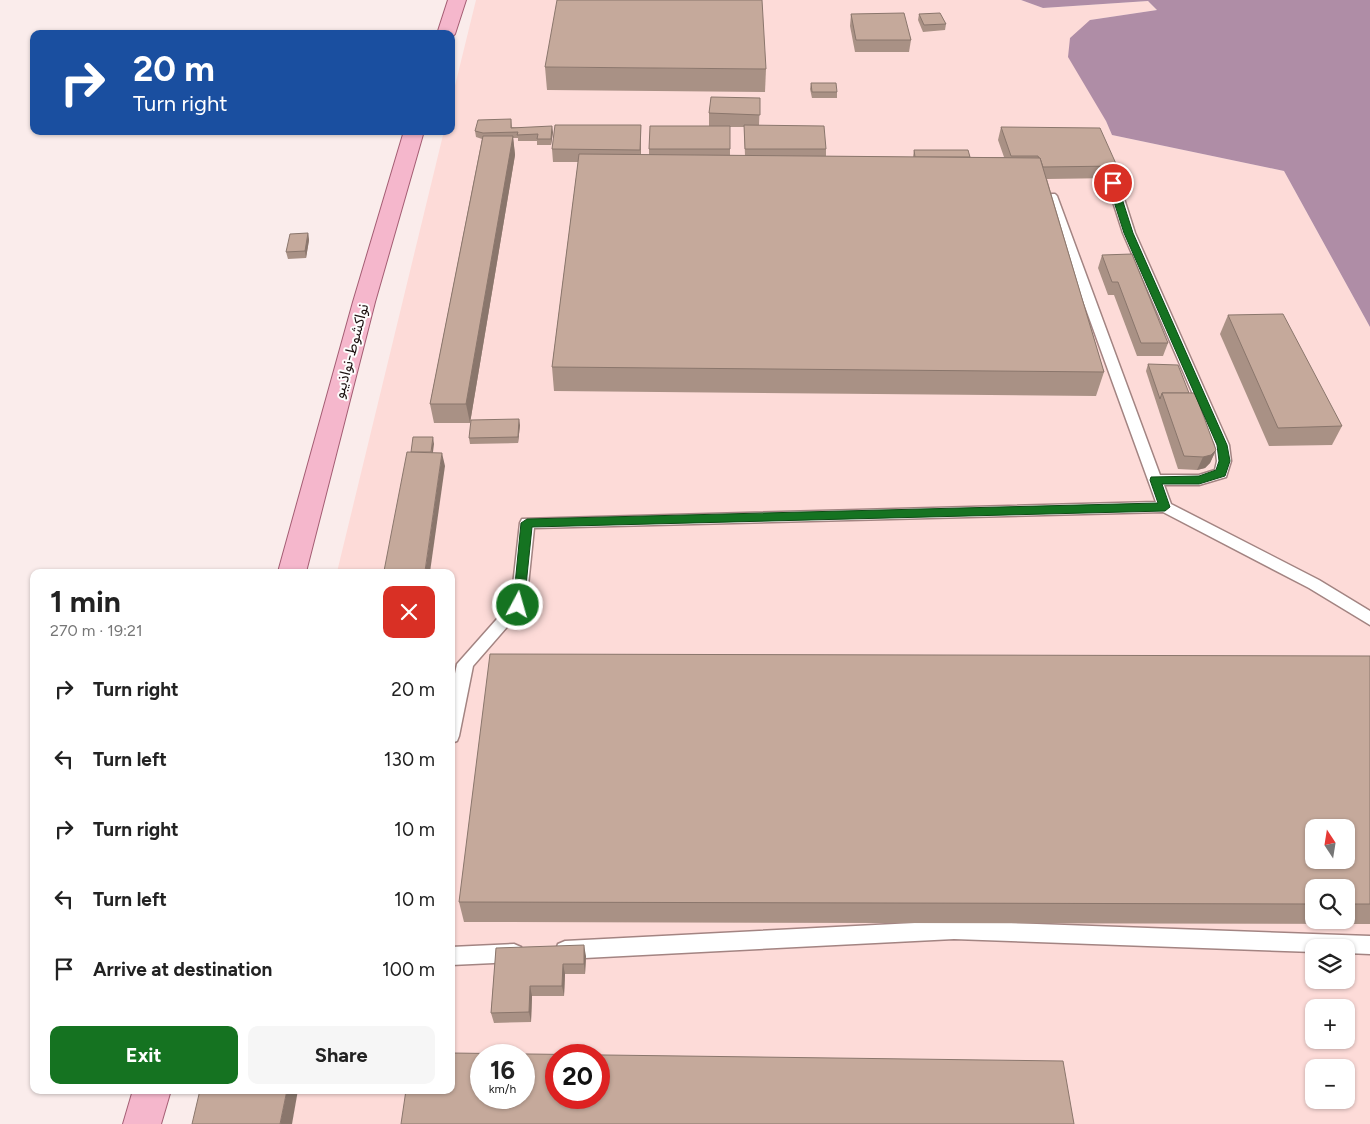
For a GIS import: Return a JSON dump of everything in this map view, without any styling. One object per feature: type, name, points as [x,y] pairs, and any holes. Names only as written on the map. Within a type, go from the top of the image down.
[{"type":"main road","points":[[447,30],[458,0]]},
{"type":"main road","name":"نواكشوط-نواذيبو","points":[[293,569],[364,302],[413,135]]},
{"type":"main road","points":[[142,1124],[151,1094]]},
{"type":"lane","points":[[1113,183],[1129,233],[1222,445],[1224,461],[1221,473],[1199,480],[1155,480]]},
{"type":"lane","points":[[1051,196],[1165,507]]},
{"type":"lane","points":[[455,715],[465,664],[518,605],[527,523],[1165,507],[1314,584],[1370,619]]},
{"type":"lane","points":[[550,951],[954,930],[1370,945]]},
{"type":"lane","points":[[455,956],[530,952]]},
{"type":"shaded area","points":[[476,0],[1021,0],[1043,8],[1148,1],[1157,10],[1090,20],[1106,121],[1112,135],[1284,171],[1370,327],[1370,1124],[203,1124],[211,1094],[455,1094],[455,569],[338,569],[443,135],[455,135],[455,86]]},
{"type":"shaded area","points":[[1021,0],[1370,0],[1370,327],[1284,171],[1112,135],[1106,121],[1068,57],[1070,38],[1090,20],[1157,10],[1148,1],[1043,8]]},
{"type":"building","points":[[557,0],[762,0],[766,69],[545,67]]},
{"type":"building","points":[[904,13],[911,40],[856,40],[851,14]]},
{"type":"building","points":[[940,13],[946,24],[924,25],[919,14]]},
{"type":"building","points":[[811,83],[836,83],[837,92],[812,92]]},
{"type":"building","points":[[711,97],[760,98],[760,115],[709,113]]},
{"type":"building","points":[[511,119],[511,128],[552,126],[551,139],[537,139],[538,134],[517,135],[518,132],[483,133],[475,131],[478,120]]},
{"type":"building","points":[[555,125],[641,125],[640,150],[552,149]]},
{"type":"building","points":[[744,125],[824,126],[826,149],[745,149]]},
{"type":"building","points":[[650,126],[730,126],[730,149],[649,149]]},
{"type":"building","points":[[1001,127],[1100,128],[1117,166],[1043,167],[1038,156],[1011,156]]},
{"type":"building","points":[[483,136],[513,136],[466,404],[430,404]]},
{"type":"building","points":[[914,150],[968,150],[970,157],[915,157]]},
{"type":"building","points":[[579,154],[1040,158],[1104,372],[552,367]]},
{"type":"building","points":[[308,233],[305,251],[286,252],[290,234]]},
{"type":"building","points":[[1132,254],[1168,343],[1141,343],[1118,282],[1112,282],[1102,255]]},
{"type":"building","points":[[1283,314],[1342,426],[1278,428],[1228,315]]},
{"type":"building","points":[[1148,364],[1178,365],[1189,393],[1162,393],[1160,399]]},
{"type":"building","points":[[1162,393],[1195,393],[1216,450],[1211,455],[1203,457],[1184,456]]},
{"type":"building","points":[[519,419],[518,437],[469,438],[471,420]]},
{"type":"building","points":[[413,437],[433,437],[431,452],[411,452]]},
{"type":"building","points":[[407,452],[442,453],[425,569],[384,569]]},
{"type":"building","points":[[490,654],[1370,656],[1370,904],[1355,904],[1355,879],[1305,879],[1305,904],[459,902]]},
{"type":"building","points":[[584,945],[584,964],[563,964],[562,986],[530,986],[529,1012],[491,1013],[496,948]]},
{"type":"building","points":[[455,1053],[470,1053],[470,1109],[535,1109],[535,1054],[545,1054],[545,1109],[610,1109],[610,1055],[1063,1061],[1074,1124],[401,1124],[405,1094],[455,1094]]},
{"type":"building","points":[[199,1094],[286,1094],[280,1124],[192,1124]]},
{"type":"route","points":[[518,605],[527,523],[1165,507],[1155,480],[1199,480],[1221,473],[1224,461],[1222,445],[1129,233],[1113,183]]}]
